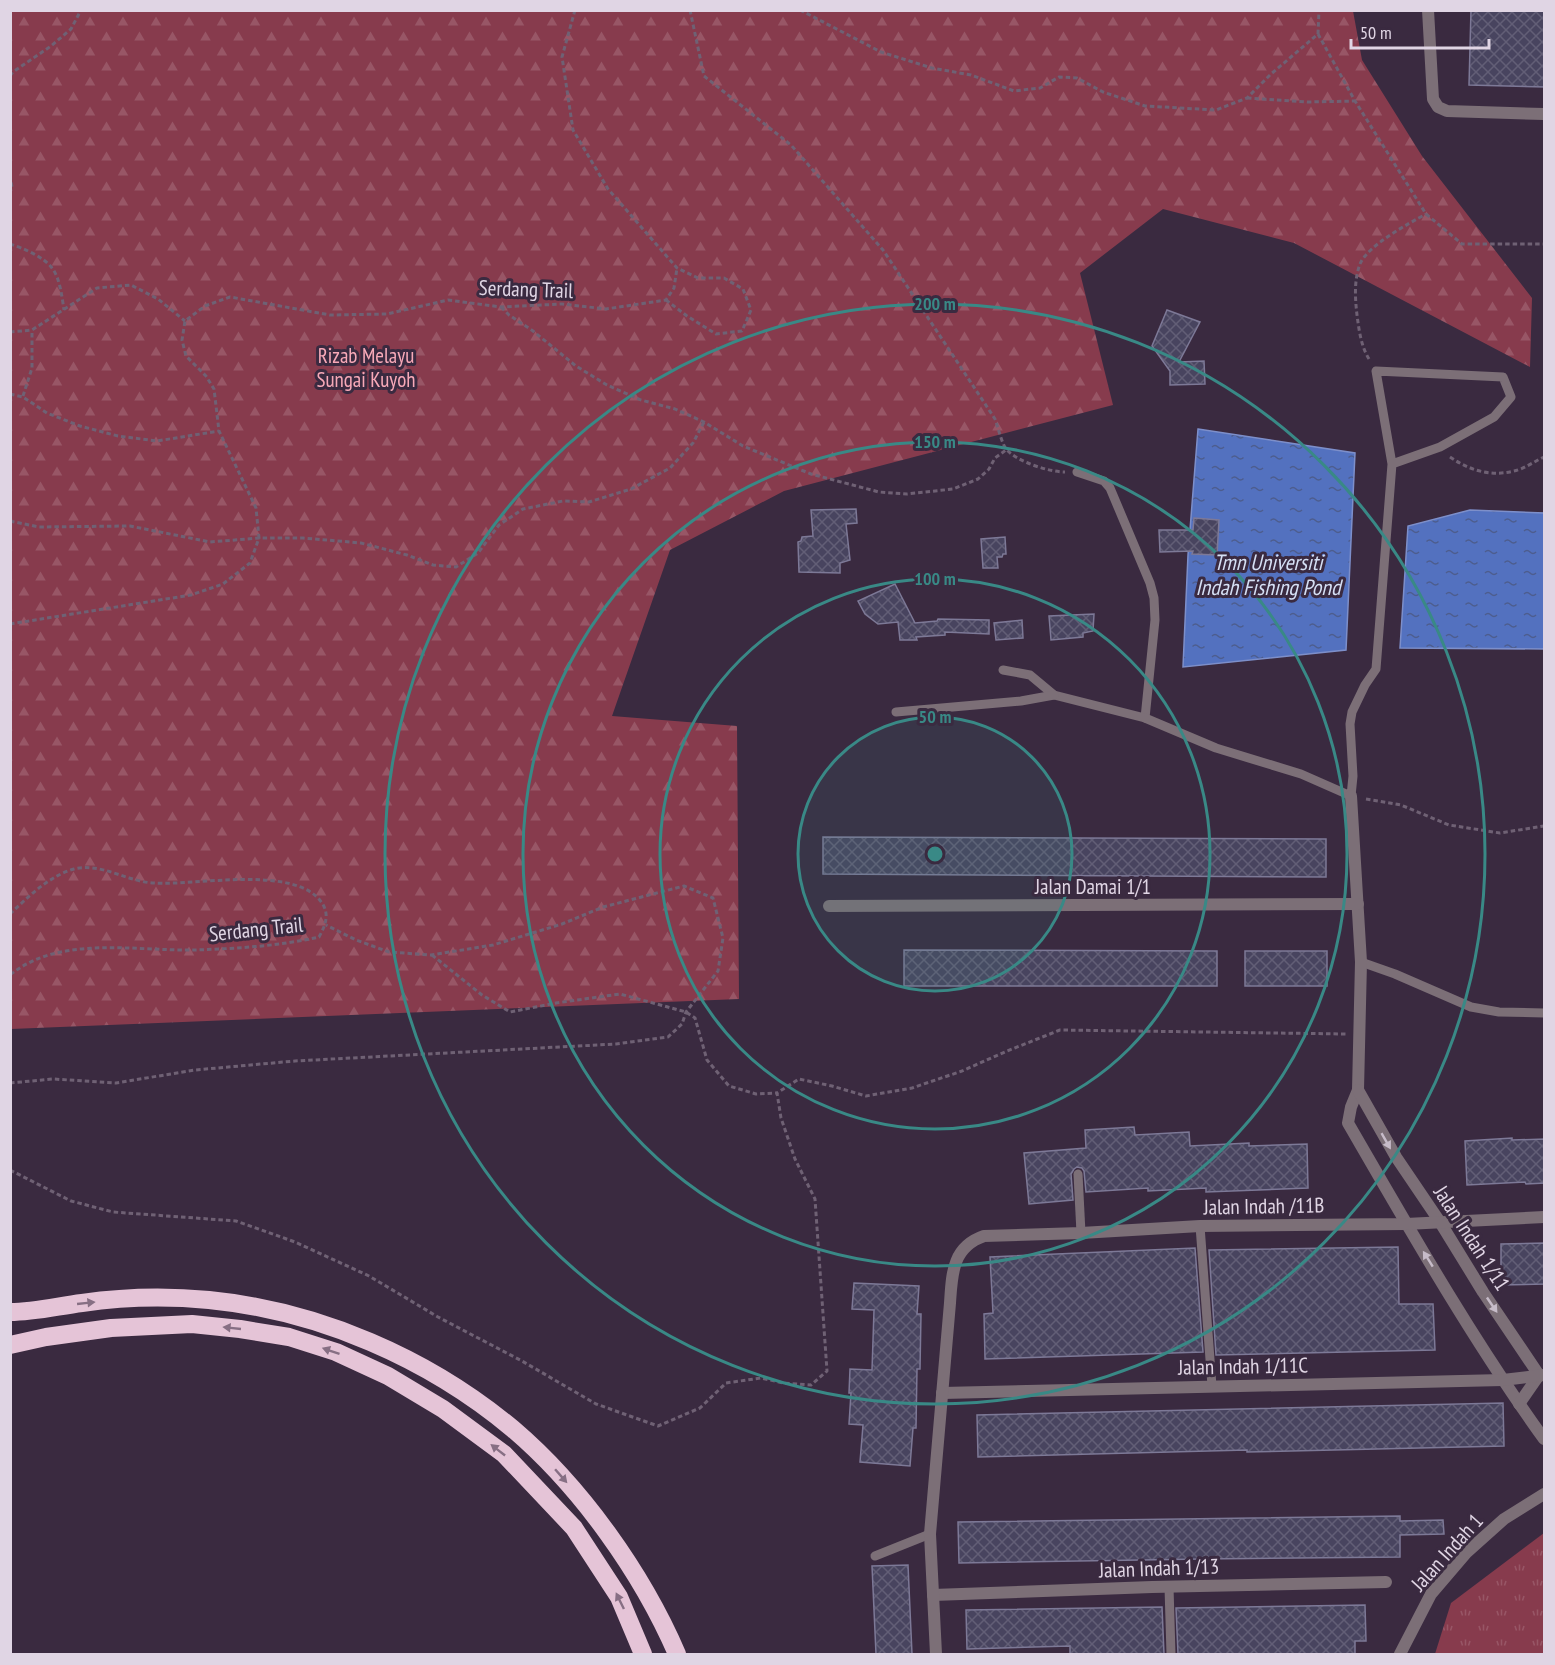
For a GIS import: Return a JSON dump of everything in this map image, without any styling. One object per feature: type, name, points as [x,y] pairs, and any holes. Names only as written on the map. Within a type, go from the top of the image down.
[{"type":"highway","points":[[10,1318],[20,1312],[83,1303],[144,1298],[208,1300],[308,1319],[356,1336],[415,1364],[463,1392],[505,1423],[557,1471],[592,1513],[637,1577],[664,1624],[677,1654]]},
{"type":"highway","points":[[10,1345],[46,1337],[111,1328],[192,1324],[289,1337],[336,1352],[388,1376],[443,1409],[504,1454],[574,1528],[618,1597],[643,1654]]},
{"type":"street","points":[[1428,10],[1434,99],[1438,107],[1447,111],[1545,114]]},
{"type":"street","points":[[1351,796],[1361,962],[1358,1090],[1350,1107],[1348,1124],[1406,1224],[1503,1380],[1545,1439]]},
{"type":"street","name":"Jalan Damai 1/1","points":[[829,906],[1358,904]]},
{"type":"street","name":"Jalan Indah 1/11","points":[[1358,1090],[1396,1157],[1484,1292],[1542,1375]]},
{"type":"street","name":"Jalan Indah /11B","points":[[942,1393],[953,1272],[964,1248],[972,1240],[984,1236],[1200,1226],[1406,1224],[1545,1217]]},
{"type":"street","points":[[1519,1404],[1542,1375]]},
{"type":"street","name":"Jalan Indah 1/11C","points":[[942,1393],[1503,1380],[1542,1375]]},
{"type":"street","points":[[936,1654],[930,1534],[942,1393]]},
{"type":"street","name":"Jalan Indah 1","points":[[1400,1654],[1431,1594],[1466,1553],[1504,1519],[1545,1494]]},
{"type":"street","name":"Jalan Indah 1/13","points":[[933,1595],[1386,1582]]},
{"type":"lane","points":[[896,712],[1021,701],[1054,695],[1145,718],[1216,748],[1301,774],[1351,796],[1353,776],[1350,724],[1352,712],[1365,685],[1376,669],[1392,464],[1376,371],[1503,378],[1511,398],[1494,417],[1440,447],[1392,464]]},
{"type":"lane","points":[[1077,472],[1104,481],[1110,488],[1152,591],[1155,620],[1145,718]]},
{"type":"lane","points":[[1003,670],[1030,675],[1054,695]]},
{"type":"lane","points":[[1361,962],[1471,1007],[1499,1012],[1545,1013]]},
{"type":"lane","points":[[1078,1174],[1081,1233]]},
{"type":"lane","points":[[1200,1226],[1212,1386]]},
{"type":"lane","points":[[875,1556],[930,1534]]},
{"type":"lane","points":[[1169,1587],[1171,1654]]},
{"type":"path","points":[[10,76],[71,29],[81,10]]},
{"type":"path","points":[[575,10],[562,57],[573,130],[608,189],[677,268],[698,278],[724,278],[743,289],[751,310],[742,331],[716,334],[666,300],[674,288],[677,268]]},
{"type":"path","points":[[690,10],[704,76],[791,145],[883,250],[995,419],[1006,450],[1031,465],[1046,470],[1077,472]]},
{"type":"path","points":[[800,10],[881,52],[932,68],[971,75],[1014,91],[1040,88],[1059,77],[1077,78],[1103,92],[1145,106],[1216,110],[1247,99],[1308,102],[1355,101]]},
{"type":"path","points":[[1319,10],[1318,34],[1355,101],[1426,214],[1462,244],[1545,244]]},
{"type":"path","points":[[1247,99],[1271,74],[1318,34]]},
{"type":"path","points":[[10,176],[12,187],[10,192]]},
{"type":"path","points":[[1376,371],[1364,352],[1359,328],[1355,293],[1361,263],[1374,247],[1426,214]]},
{"type":"path","points":[[10,244],[29,250],[52,268],[61,290],[64,310]]},
{"type":"path","points":[[10,332],[32,330],[98,288],[131,285],[158,299],[184,321],[182,340],[186,356],[206,376],[213,389],[219,431],[256,508],[259,538],[250,563],[224,585],[191,595],[10,624]]},
{"type":"path","name":"Serdang Trail","points":[[184,321],[205,306],[230,297],[330,315],[387,314],[448,300],[501,307],[562,304],[606,309],[666,300]]},
{"type":"path","points":[[501,307],[576,366],[607,385],[641,399],[675,409],[704,422],[743,446],[811,474],[888,493],[907,494],[953,489],[978,479],[989,469],[995,458],[1006,450]]},
{"type":"path","points":[[23,397],[32,368],[32,330]]},
{"type":"path","points":[[10,394],[23,397],[47,413],[80,426],[118,436],[157,441],[219,431]]},
{"type":"path","points":[[10,521],[39,527],[130,526],[210,542],[259,538],[303,538],[361,543],[407,555],[433,565],[456,567],[478,553],[499,525],[523,509],[563,501],[589,502],[631,489],[670,468],[693,443],[704,422]]},
{"type":"path","points":[[1440,447],[1451,458],[1467,468],[1489,474],[1515,471],[1545,457]]},
{"type":"path","points":[[1351,796],[1401,806],[1449,825],[1490,832],[1500,833],[1545,825]]},
{"type":"path","name":"Serdang Trail","points":[[10,914],[51,880],[74,869],[89,868],[153,883],[277,881],[301,887],[318,897],[325,908],[326,925],[319,937],[255,946],[192,950],[89,948],[48,955],[10,975]]},
{"type":"path","points":[[10,1083],[53,1079],[116,1083],[195,1070],[295,1062],[616,1044],[668,1037],[682,1024],[686,1012],[718,970],[723,938],[713,898],[684,886],[603,907],[562,924],[494,945],[431,955],[389,952],[356,940],[326,925]]},
{"type":"path","points":[[431,955],[482,995],[510,1012],[620,994],[686,1012],[695,1018],[707,1060],[729,1086],[756,1094],[777,1093],[799,1079],[866,1096],[912,1088],[962,1071],[1060,1030],[1360,1034]]},
{"type":"path","points":[[10,1170],[71,1201],[113,1212],[236,1221],[295,1242],[369,1276],[438,1317],[522,1361],[596,1404],[658,1426],[700,1408],[726,1383],[762,1378],[783,1383],[811,1385],[827,1371],[815,1199],[795,1159],[781,1118],[777,1093]]},
{"type":"green space","name":"Rizab Melayu Sungai Kuyoh","points":[[10,11],[1353,11],[1362,60],[1422,156],[1532,298],[1530,367],[1294,243],[1163,209],[1080,273],[1113,405],[784,491],[670,550],[612,716],[737,726],[739,999],[11,1029]]},
{"type":"green space","points":[[1544,1533],[1544,1654],[1435,1654],[1451,1603]]},
{"type":"water","name":"Tmn Universiti Indah Fishing Pond","points":[[1198,429],[1355,453],[1346,650],[1183,667],[1188,555]]},
{"type":"water","name":"Tmn Universiti Indah Fishing Pond","points":[[1470,510],[1544,513],[1544,649],[1400,648],[1408,526]]},
{"type":"building","points":[[1471,10],[1545,10],[1545,87],[1469,85]]},
{"type":"building","points":[[1167,310],[1200,322],[1179,362],[1204,361],[1205,384],[1170,385],[1170,371],[1152,346]]},
{"type":"building","points":[[856,509],[857,523],[846,524],[850,560],[840,563],[840,573],[799,572],[798,542],[802,537],[813,536],[811,510]]},
{"type":"building","points":[[1194,518],[1219,520],[1217,555],[1192,554],[1193,551],[1160,552],[1159,530],[1193,530]]},
{"type":"building","points":[[1005,537],[1006,554],[997,557],[998,568],[983,568],[981,539]]},
{"type":"building","points":[[895,584],[915,623],[938,619],[989,620],[989,634],[945,632],[945,635],[916,637],[917,640],[900,640],[898,622],[878,624],[865,614],[858,601]]},
{"type":"building","points":[[1094,614],[1093,631],[1083,633],[1083,637],[1051,640],[1049,616]]},
{"type":"building","points":[[1022,620],[1023,638],[996,640],[994,623]]},
{"type":"building","points":[[823,837],[1326,839],[1326,877],[823,874]]},
{"type":"building","points":[[904,950],[1217,951],[1217,986],[904,986]]},
{"type":"building","points":[[1245,951],[1327,951],[1327,986],[1245,986]]},
{"type":"building","points":[[1134,1127],[1135,1135],[1189,1132],[1190,1146],[1249,1143],[1249,1146],[1307,1144],[1308,1188],[1206,1192],[1206,1188],[1148,1191],[1148,1188],[1086,1192],[1084,1171],[1077,1167],[1071,1174],[1073,1200],[1029,1204],[1024,1153],[1086,1148],[1085,1130]]},
{"type":"building","points":[[1512,1138],[1512,1140],[1545,1139],[1545,1183],[1467,1185],[1465,1141]]},
{"type":"building","points":[[1545,1243],[1545,1284],[1501,1285],[1501,1244]]},
{"type":"building","points":[[1398,1247],[1399,1304],[1433,1304],[1435,1350],[1216,1355],[1209,1250]]},
{"type":"building","points":[[1195,1248],[1203,1352],[985,1359],[984,1314],[993,1313],[990,1257]]},
{"type":"building","points":[[854,1283],[919,1286],[917,1314],[921,1314],[920,1369],[917,1369],[916,1428],[913,1428],[910,1466],[860,1462],[863,1425],[849,1424],[850,1369],[872,1370],[874,1310],[852,1309]]},
{"type":"building","points":[[1503,1403],[1504,1446],[978,1457],[977,1415]]},
{"type":"building","points":[[1400,1516],[1400,1521],[1443,1520],[1444,1534],[1400,1535],[1400,1557],[959,1563],[958,1522]]},
{"type":"building","points":[[908,1565],[912,1654],[876,1654],[872,1566]]},
{"type":"building","points":[[1365,1605],[1366,1641],[1355,1641],[1355,1654],[1178,1654],[1176,1608]]},
{"type":"building","points":[[1162,1607],[1164,1654],[1070,1654],[1070,1646],[967,1649],[966,1610]]}]
